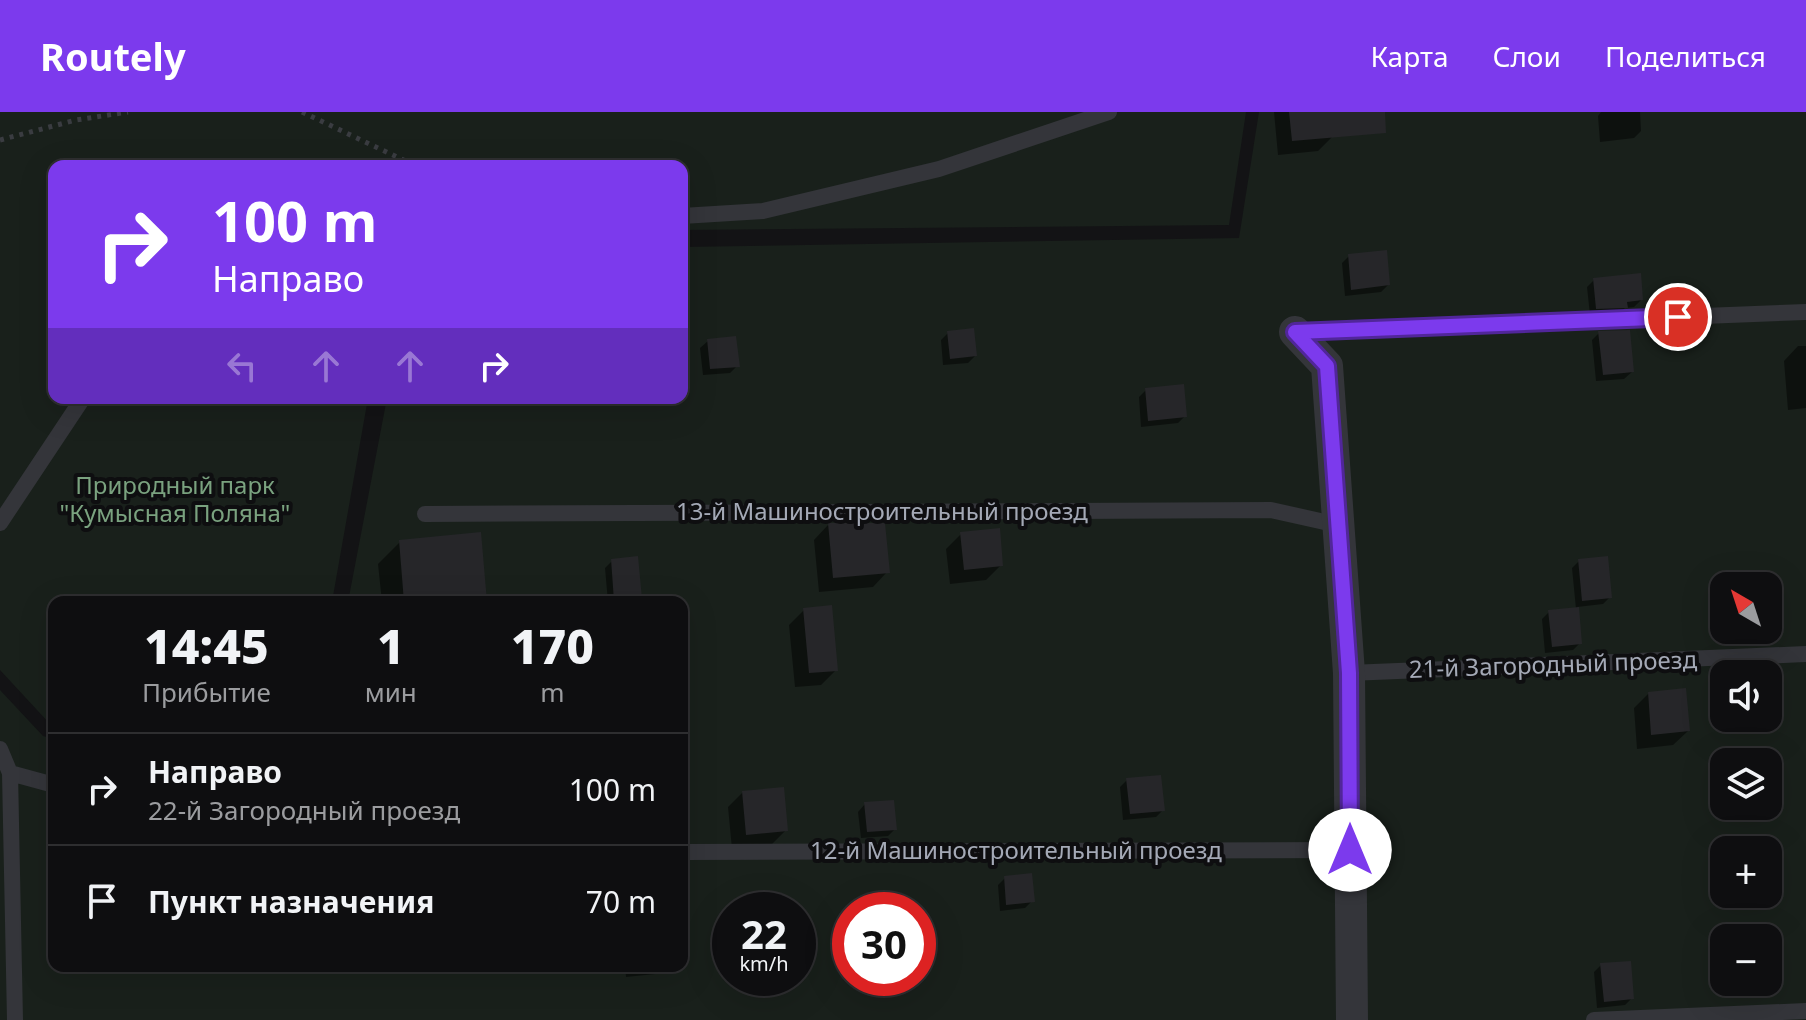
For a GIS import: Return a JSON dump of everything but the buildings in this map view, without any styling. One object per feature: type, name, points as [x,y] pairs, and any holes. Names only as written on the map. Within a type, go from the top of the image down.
[{"type":"street","points":[[1295,332],[1327,366],[1349,673],[1352,1020]]},
{"type":"lane","points":[[688,216],[763,211],[939,169],[1109,112]]},
{"type":"lane","points":[[1295,332],[1806,312]]},
{"type":"lane","points":[[0,523],[79,404]]},
{"type":"lane","name":"13-й Машиностроительный проезд","points":[[425,514],[1271,510],[1338,525]]},
{"type":"lane","name":"21-й Загородный проезд","points":[[1349,673],[1806,654]]},
{"type":"lane","points":[[0,749],[10,773],[15,1020]]},
{"type":"lane","points":[[10,773],[48,783]]},
{"type":"lane","name":"12-й Машиностроительный проезд","points":[[688,852],[1350,850]]},
{"type":"lane","points":[[1594,1020],[1806,1011]]},
{"type":"path","points":[[0,140],[76,120],[128,112]]},
{"type":"path","points":[[302,112],[403,160]]},
{"type":"green space","name":"Природный парк \"Кумысная Поляна\"","points":[[0,112],[1246,112],[1229,225],[688,230],[688,160],[48,160],[48,404],[367,404],[333,596],[48,596],[48,722],[0,670]]},
{"type":"green space","points":[[1259,112],[1806,112],[1806,1020],[0,1020],[0,690],[43,736],[48,737],[48,972],[688,972],[688,596],[349,596],[386,404],[688,404],[688,247],[1239,238]]},
{"type":"route","points":[[1350,850],[1349,673],[1327,366],[1295,332],[1678,317]]}]
